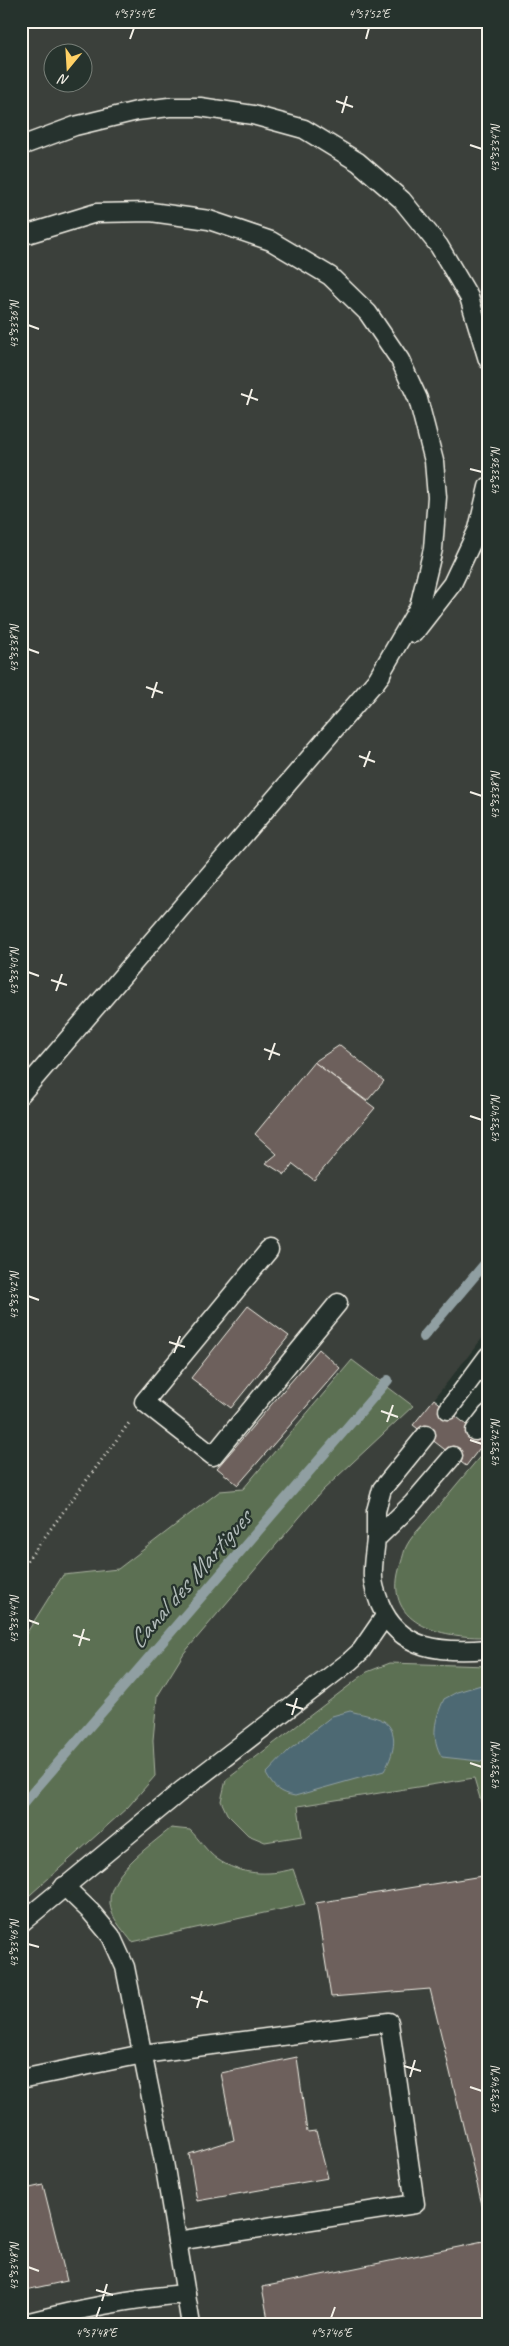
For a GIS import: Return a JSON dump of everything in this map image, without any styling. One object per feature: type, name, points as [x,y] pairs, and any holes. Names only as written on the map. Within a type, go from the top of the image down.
[{"type":"lane","points":[[21,146],[75,126],[137,111],[169,107],[200,107],[253,115],[304,129],[358,162],[402,200],[440,246],[470,297],[488,360]]},
{"type":"lane","points":[[21,236],[96,213],[151,212],[209,220],[271,241],[330,276],[368,313],[400,360],[418,399],[434,461],[437,497],[433,549],[419,607],[375,683]]},
{"type":"lane","points":[[21,1094],[375,683],[452,584],[478,528],[488,487]]},
{"type":"lane","points":[[269,1250],[144,1402],[213,1456],[338,1303]]},
{"type":"lane","points":[[448,1410],[488,1356]]},
{"type":"lane","points":[[475,1431],[488,1414]]},
{"type":"lane","points":[[426,1435],[382,1489],[376,1512],[373,1578],[377,1596],[385,1616],[406,1639],[429,1648],[455,1652],[488,1649]]},
{"type":"lane","points":[[376,1539],[412,1504],[452,1456]]},
{"type":"lane","points":[[21,1923],[181,1791],[361,1651],[385,1616]]},
{"type":"lane","points":[[64,1886],[91,1912],[111,1936],[125,1966],[191,2325]]},
{"type":"lane","points":[[21,2079],[142,2054],[389,2022],[415,2204],[177,2241]]},
{"type":"lane","points":[[21,2324],[137,2298],[186,2294]]},
{"type":"path","points":[[21,1569],[144,1402]]},
{"type":"shaded area","points":[[21,21],[487,21],[488,24],[488,1331],[434,1399],[486,1440],[488,1438],[488,2325],[21,2325]]},
{"type":"green space","points":[[352,1360],[413,1406],[322,1491],[184,1653],[157,1697],[153,1740],[155,1776],[128,1807],[21,1903],[21,1726],[30,1718],[21,1703],[21,1642],[63,1575],[118,1569],[220,1491],[243,1489]]},
{"type":"green space","points":[[488,1447],[488,1637],[470,1637],[434,1630],[419,1623],[407,1613],[399,1600],[397,1584],[404,1551],[409,1541]]},
{"type":"green space","points":[[390,1663],[488,1666],[488,1825],[474,1778],[298,1806],[302,1836],[265,1842],[248,1835],[227,1814],[221,1801],[226,1780],[367,1672]]},
{"type":"green space","points":[[171,1828],[190,1830],[213,1856],[235,1868],[254,1873],[274,1873],[293,1869],[305,1904],[132,1942],[112,1914],[110,1897],[114,1885],[120,1874],[140,1853]]},
{"type":"water","points":[[488,1683],[488,1762],[442,1757],[436,1742],[435,1728],[444,1699],[457,1692]]},
{"type":"water","points":[[350,1711],[380,1719],[389,1726],[394,1739],[392,1753],[384,1771],[295,1796],[285,1793],[274,1786],[266,1774],[289,1750],[332,1716]]},
{"type":"building","points":[[340,1045],[384,1081],[367,1101],[314,1062]]},
{"type":"building","points":[[314,1062],[375,1108],[314,1180],[293,1164],[285,1175],[266,1163],[277,1154],[255,1134]]},
{"type":"building","points":[[248,1306],[289,1336],[231,1408],[191,1378]]},
{"type":"building","points":[[319,1349],[340,1368],[238,1485],[217,1468]]},
{"type":"building","points":[[434,1399],[486,1440],[466,1466],[413,1425]]},
{"type":"building","points":[[488,1875],[488,2216],[485,2217],[430,1989],[331,1997],[316,1903]]},
{"type":"building","points":[[297,2057],[307,2132],[316,2131],[328,2178],[197,2201],[189,2154],[234,2140],[221,2073]]},
{"type":"building","points":[[43,2185],[67,2281],[21,2291],[21,2190]]},
{"type":"building","points":[[488,2241],[488,2325],[269,2325],[262,2287]]},
{"type":"building","points":[[118,2320],[119,2325],[88,2325]]},
{"type":"waterway","name":"Canal des Martigues","points":[[423,1337],[488,1260]]},
{"type":"waterway","name":"Canal des Martigues","points":[[21,1806],[388,1380]]}]
